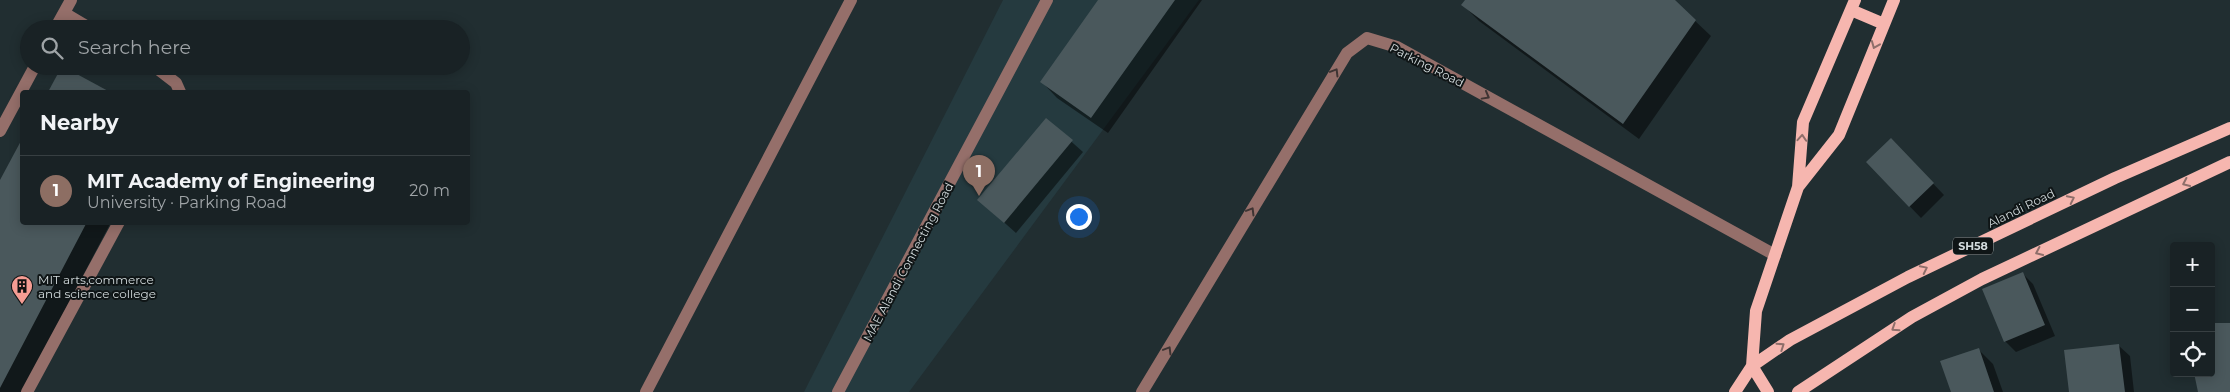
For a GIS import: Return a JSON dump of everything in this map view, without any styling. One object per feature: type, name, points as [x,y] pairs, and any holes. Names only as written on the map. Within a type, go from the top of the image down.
[{"type":"main road","points":[[1798,186],[1839,135],[1894,0]]},
{"type":"main road","points":[[1768,392],[1752,366],[1756,311],[1798,186],[1803,122],[1853,5],[1884,24]]},
{"type":"main road","name":"Alandi Road","points":[[1735,392],[1752,366],[1790,340],[1908,277],[2115,178],[2230,128]]},
{"type":"main road","name":"SH58","points":[[1798,392],[1912,317],[1982,279],[2230,162]]},
{"type":"street","points":[[60,20],[71,0]]},
{"type":"street","points":[[646,392],[851,0]]},
{"type":"street","name":"MAE Alandi Connecting Road","points":[[838,392],[1047,0]]},
{"type":"street","points":[[64,13],[76,20]]},
{"type":"street","name":"Parking Road","points":[[1142,392],[1347,52],[1367,38],[1397,47],[1775,255]]},
{"type":"street","points":[[22,90],[30,75]]},
{"type":"street","points":[[166,75],[176,83],[179,90]]},
{"type":"street","points":[[0,131],[20,94]]},
{"type":"street","points":[[27,392],[117,225]]},
{"type":"shaded area","points":[[1003,0],[1199,0],[909,392],[804,392]]},
{"type":"building","points":[[1098,0],[1175,0],[1091,118],[1040,82]]},
{"type":"building","points":[[1465,0],[1675,0],[1696,20],[1623,124],[1461,5]]},
{"type":"building","points":[[57,75],[79,75],[106,90],[49,90]]},
{"type":"building","points":[[1046,118],[1073,140],[1004,223],[977,200]]},
{"type":"building","points":[[1891,138],[1934,183],[1909,207],[1866,162]]},
{"type":"building","name":"MIT arts,commerce and science college","points":[[20,143],[20,225],[85,225],[0,388],[0,180]]},
{"type":"building","points":[[2023,272],[2045,325],[2004,342],[1982,289]]},
{"type":"building","points":[[2215,323],[2230,323],[2230,392],[2198,392],[2195,377],[2215,377]]},
{"type":"building","points":[[2119,344],[2125,392],[2069,392],[2064,350]]},
{"type":"building","points":[[1979,348],[1994,392],[1951,392],[1940,361]]},
{"type":"place","name":"MIT Academy of Engineering","points":[[979,196]]},
{"type":"place","name":"MIT arts,commerce and science college","points":[[22,305]]}]
